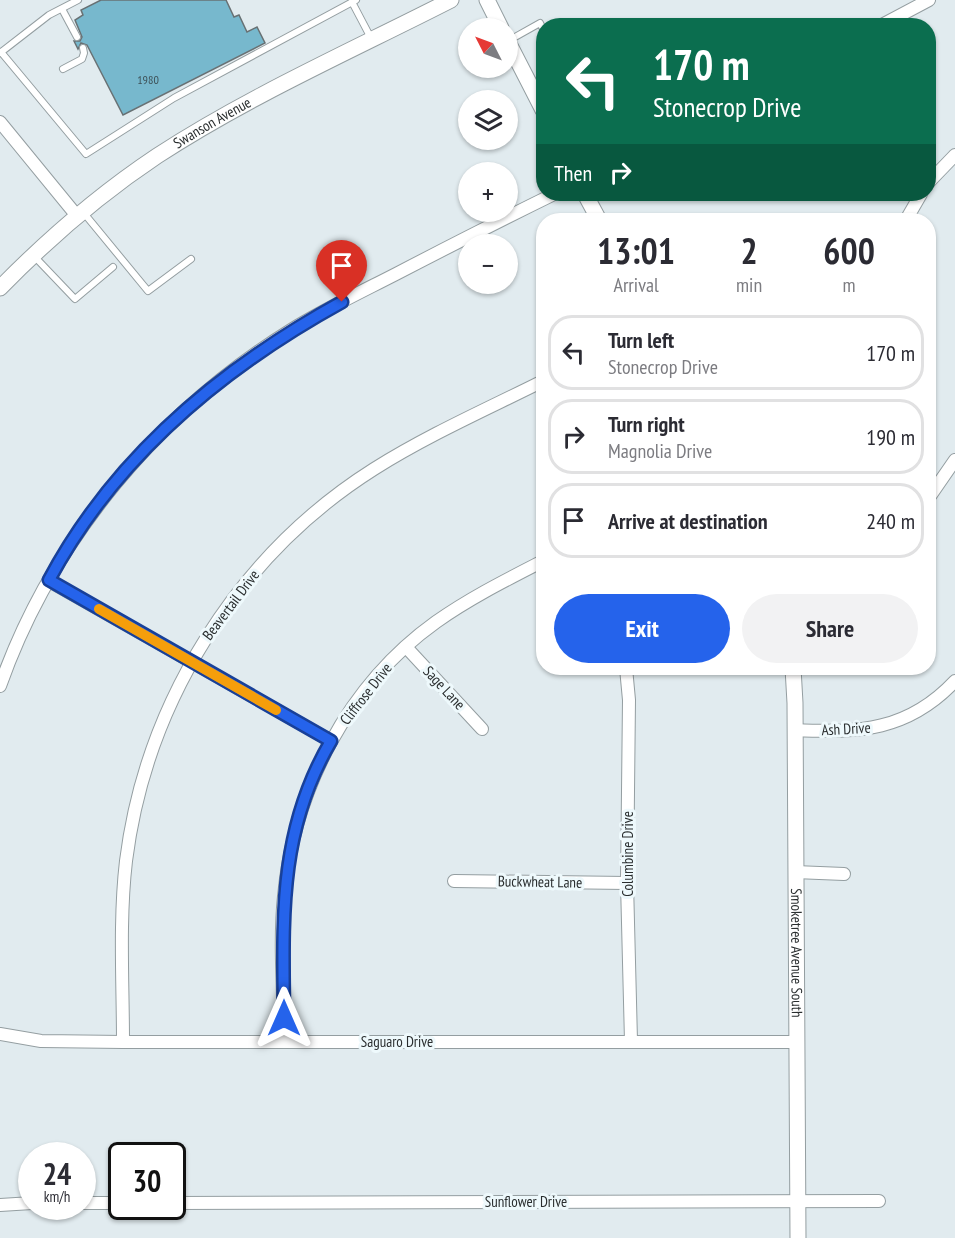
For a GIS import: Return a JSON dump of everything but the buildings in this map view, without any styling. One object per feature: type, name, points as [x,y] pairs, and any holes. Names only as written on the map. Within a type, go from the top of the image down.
[{"type":"street","name":"Swanson Avenue","points":[[0,288],[32,255],[80,214],[156,157],[225,116],[451,0]]},
{"type":"street","points":[[487,0],[496,18]]},
{"type":"street","points":[[895,18],[929,0]]},
{"type":"street","points":[[518,61],[536,96]]},
{"type":"street","points":[[0,122],[80,214]]},
{"type":"street","points":[[936,175],[955,155]]},
{"type":"street","points":[[0,686],[29,618],[49,580],[87,521],[159,434],[201,396],[245,360],[292,329],[540,201]]},
{"type":"street","name":"Beavertail Drive","points":[[123,1042],[123,906],[133,819],[157,735],[191,662],[218,619],[265,560],[304,521],[338,494],[411,447],[536,384]]},
{"type":"street","points":[[936,488],[955,460]]},
{"type":"street","name":"Cliffrose Drive","points":[[284,1042],[284,899],[287,867],[303,804],[331,741],[365,691],[406,647],[461,605],[536,565]]},
{"type":"street","points":[[49,580],[331,741]]},
{"type":"street","name":"Sage Lane","points":[[406,647],[482,729]]},
{"type":"street","name":"Columbine Drive","points":[[627,675],[629,700],[627,883],[631,1041]]},
{"type":"street","name":"Smoketree Avenue South","points":[[793,675],[795,1042],[799,1133],[798,1238]]},
{"type":"street","name":"Ash Drive","points":[[795,730],[845,732],[882,726],[917,712],[955,681]]},
{"type":"street","points":[[795,872],[844,874]]},
{"type":"street","name":"Buckwheat Lane","points":[[454,881],[627,883]]},
{"type":"street","name":"Saguaro Drive","points":[[0,1034],[41,1041],[123,1042],[795,1042]]},
{"type":"street","name":"Sunflower Drive","points":[[186,1203],[879,1201]]},
{"type":"street","points":[[0,1205],[18,1204]]},
{"type":"lane","points":[[78,0],[24,33],[1,53],[86,154],[174,98],[354,1],[372,40]]},
{"type":"lane","points":[[62,9],[77,37]]},
{"type":"lane","points":[[518,34],[536,25]]},
{"type":"lane","points":[[63,69],[82,59],[83,48]]},
{"type":"lane","points":[[80,214],[148,291],[191,259]]},
{"type":"lane","points":[[32,255],[75,299],[113,267]]},
{"type":"slow traffic","points":[[99,609],[276,710]]},
{"type":"route","points":[[284,1018],[284,899],[287,867],[303,804],[331,741],[49,580],[87,521],[159,434],[245,360],[292,329],[342,302]]}]
